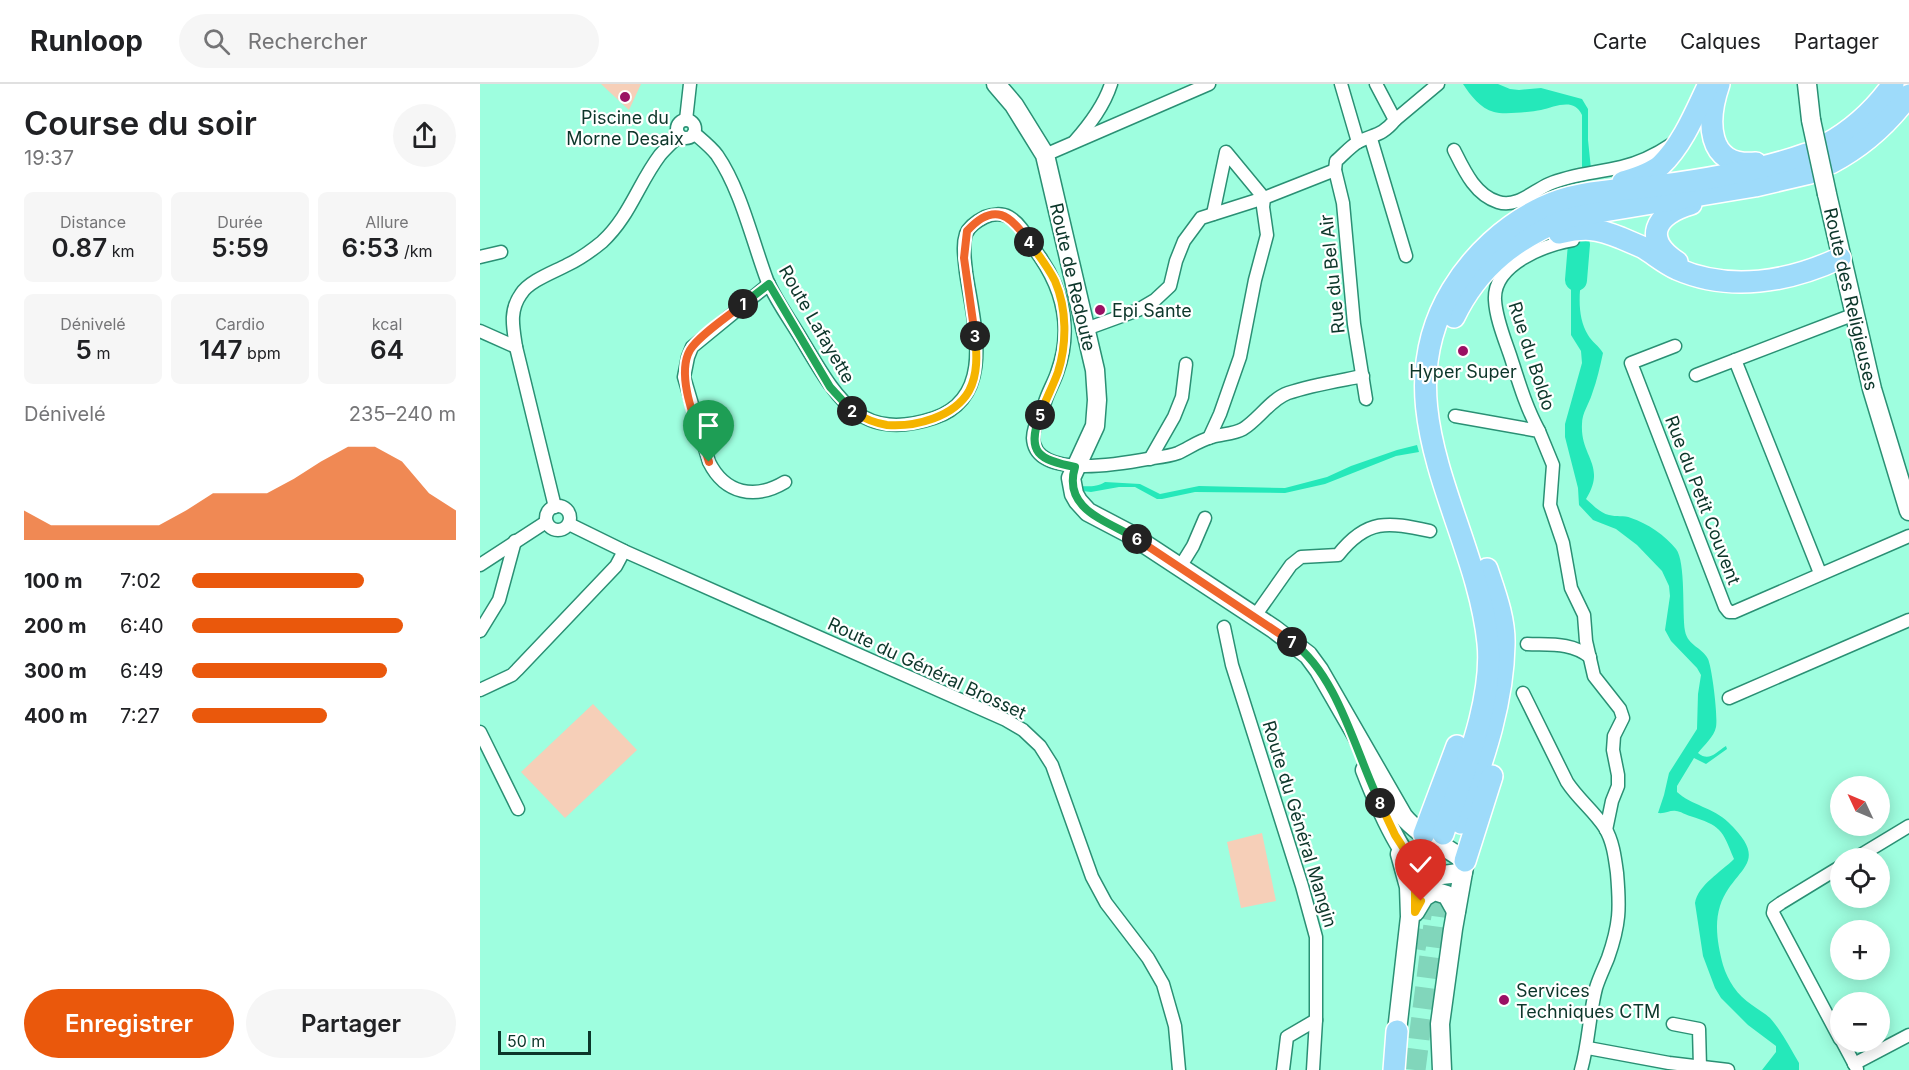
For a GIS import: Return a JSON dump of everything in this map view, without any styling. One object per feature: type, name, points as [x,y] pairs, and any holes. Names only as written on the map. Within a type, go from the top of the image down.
[{"type":"highway","points":[[1441,835],[1478,673],[1481,635],[1480,593],[1441,475],[1428,424],[1424,391],[1430,342],[1447,298],[1474,258],[1512,225],[1542,207],[1648,173],[1660,165],[1681,137],[1709,84]]},
{"type":"highway","points":[[1719,84],[1711,122],[1712,135],[1720,152],[1737,163],[1802,163]]},
{"type":"highway","points":[[1893,84],[1883,98],[1829,154],[1848,154],[1879,130],[1909,95]]},
{"type":"highway","points":[[1573,196],[1660,186],[1802,163]]},
{"type":"highway","points":[[1700,277],[1663,251],[1658,240],[1657,229],[1662,218],[1678,208],[1755,186],[1802,163]]},
{"type":"highway","points":[[1464,866],[1501,746],[1508,708],[1509,676],[1502,620],[1496,595],[1443,434],[1437,397],[1438,375],[1446,338],[1460,303],[1484,271],[1517,242],[1541,228],[1568,217],[1755,186]]},
{"type":"highway","points":[[1517,242],[1585,228],[1613,235],[1658,240]]},
{"type":"highway","points":[[1613,235],[1641,247],[1676,269],[1733,284],[1778,279],[1824,266],[1840,258]]},
{"type":"highway","points":[[1441,835],[1476,783],[1498,707],[1504,644]]},
{"type":"highway","points":[[1394,1070],[1397,1031]]},
{"type":"main road","name":"Route de Redoute","points":[[996,84],[1014,105],[1045,155],[1095,370],[1097,400],[1095,426],[1071,478],[1074,494],[1088,512],[1128,533],[1297,645],[1319,670],[1340,707]]},
{"type":"main road","name":"Route des Religieuses","points":[[1807,84],[1811,120],[1840,258],[1872,390],[1909,511]]},
{"type":"main road","points":[[1340,707],[1410,824],[1441,835],[1448,848],[1464,866]]},
{"type":"main road","points":[[1340,707],[1368,777],[1395,835],[1415,866],[1422,872],[1436,875],[1464,866]]},
{"type":"main road","points":[[1395,835],[1409,887],[1410,917],[1397,1031]]},
{"type":"main road","points":[[1408,946],[1415,912],[1415,866],[1441,835]]},
{"type":"main road","points":[[1442,1070],[1440,1024],[1464,866]]},
{"type":"main road","points":[[1415,912],[1424,897],[1434,891],[1447,895],[1456,911]]},
{"type":"street","points":[[686,120],[690,84]]},
{"type":"street","points":[[1073,144],[1091,122],[1108,94],[1111,84]]},
{"type":"street","points":[[1045,155],[1209,84]]},
{"type":"street","points":[[1341,84],[1358,142]]},
{"type":"street","points":[[1376,84],[1395,120]]},
{"type":"street","points":[[1086,329],[1138,310],[1155,300],[1170,286],[1184,241],[1201,218],[1264,198],[1335,170],[1336,161],[1358,142],[1371,139],[1388,129],[1395,120],[1438,84]]},
{"type":"street","points":[[686,120],[693,124],[694,133],[687,138],[680,135],[677,130],[679,124],[686,120]]},
{"type":"street","points":[[1454,150],[1468,178],[1487,196],[1496,202],[1505,204],[1516,202],[1548,184],[1565,178],[1623,167],[1660,152],[1690,131],[1699,129],[1712,135]]},
{"type":"street","name":"Route Lafayette","points":[[694,133],[716,153],[723,166],[769,284],[830,387],[851,410],[874,422],[912,423],[934,418],[952,410],[962,400],[975,371],[976,348],[964,249],[967,231],[978,221],[988,216],[1001,214],[1017,224],[1051,274],[1057,286],[1062,308],[1064,346],[1057,374],[1034,432],[1034,445],[1047,460],[1075,467]]},
{"type":"street","points":[[555,507],[516,347],[512,310],[522,292],[548,274],[593,250],[614,231],[659,156],[680,135]]},
{"type":"street","points":[[1371,139],[1406,256]]},
{"type":"street","points":[[1209,438],[1240,357],[1255,280],[1267,235],[1264,198],[1226,152],[1213,214]]},
{"type":"street","name":"Rue du Bel Air","points":[[1335,170],[1343,203],[1354,324],[1366,399]]},
{"type":"street","name":"Rue du Boldo","points":[[1606,830],[1612,801],[1618,786],[1613,750],[1614,736],[1623,718],[1620,709],[1594,676],[1584,615],[1571,588],[1563,543],[1550,505],[1553,465],[1539,431],[1527,410],[1500,324],[1495,299],[1497,286],[1507,271],[1524,257],[1543,248],[1582,238],[1613,235]]},
{"type":"street","points":[[480,257],[501,252]]},
{"type":"street","points":[[769,284],[692,347],[684,377],[709,462],[714,471],[728,484],[741,491],[772,490],[784,482]]},
{"type":"street","points":[[1696,375],[1855,314]]},
{"type":"street","points":[[480,331],[516,347]]},
{"type":"street","name":"Rue du Petit Couvent","points":[[1675,346],[1631,363],[1725,607],[1729,612],[1734,612],[1909,536]]},
{"type":"street","points":[[1735,360],[1820,573]]},
{"type":"street","points":[[1150,459],[1174,417],[1182,397],[1186,364]]},
{"type":"street","points":[[1075,467],[1150,459],[1174,454],[1209,438],[1241,430],[1285,394],[1362,375]]},
{"type":"street","points":[[1455,416],[1539,431]]},
{"type":"street","points":[[480,566],[546,522],[548,511],[555,507],[563,507],[569,512],[569,524],[563,530],[555,530],[546,522]]},
{"type":"street","points":[[1180,567],[1193,546],[1205,518]]},
{"type":"street","name":"Route du Général Brosset","points":[[569,524],[624,551],[1023,730],[1040,746],[1052,765],[1092,877],[1106,903],[1148,957],[1163,984],[1175,1026],[1179,1070]]},
{"type":"street","points":[[1255,616],[1291,565],[1301,557],[1338,555],[1361,532],[1372,526],[1401,525],[1430,531]]},
{"type":"street","points":[[480,631],[499,600],[515,541]]},
{"type":"street","points":[[480,690],[512,675],[616,566],[624,551]]},
{"type":"street","points":[[1729,698],[1909,620]]},
{"type":"street","name":"Route du Général Mangin","points":[[1224,627],[1232,665],[1316,937],[1316,1020],[1313,1070]]},
{"type":"street","points":[[1527,644],[1569,646],[1580,649],[1590,657]]},
{"type":"street","points":[[1523,693],[1567,782],[1606,830],[1613,850],[1620,907],[1615,935],[1596,988],[1588,1048],[1581,1070]]},
{"type":"street","points":[[480,732],[518,809]]},
{"type":"street","points":[[1873,848],[1909,826]]},
{"type":"street","points":[[1830,873],[1781,903],[1774,908],[1773,913],[1830,1019]]},
{"type":"street","points":[[1283,1070],[1287,1038],[1316,1020]]},
{"type":"street","points":[[1673,1024],[1699,1029],[1700,1067]]},
{"type":"street","points":[[1848,1052],[1856,1067],[1909,1035]]},
{"type":"street","points":[[1588,1048],[1669,1063],[1728,1070]]},
{"type":"shaded area","name":"Piscine du Morne Desaix","points":[[601,84],[641,84],[629,110]]},
{"type":"shaded area","points":[[1463,84],[1498,84],[1519,90],[1541,88],[1582,99],[1588,109],[1591,169],[1582,170],[1582,115],[1579,109],[1564,105],[1531,112],[1498,113],[1480,105]]},
{"type":"shaded area","points":[[1586,249],[1580,293],[1581,315],[1588,335],[1603,353],[1591,398],[1582,420],[1582,435],[1594,478],[1586,499],[1606,514],[1628,517],[1650,527],[1667,539],[1679,556],[1685,631],[1689,640],[1708,659],[1715,703],[1715,731],[1698,753],[1709,757],[1726,746],[1727,749],[1706,764],[1694,758],[1677,786],[1677,792],[1722,817],[1741,836],[1748,848],[1749,857],[1746,866],[1726,893],[1718,913],[1717,936],[1721,958],[1728,977],[1738,992],[1768,1016],[1778,1028],[1799,1063],[1799,1070],[1762,1070],[1776,1052],[1776,1046],[1748,1025],[1721,998],[1703,956],[1695,903],[1705,885],[1734,859],[1723,835],[1714,826],[1678,811],[1658,813],[1669,773],[1697,729],[1701,675],[1671,641],[1665,630],[1670,596],[1669,586],[1662,571],[1637,545],[1616,529],[1593,520],[1579,505],[1578,488],[1565,437],[1565,424],[1582,363],[1581,351],[1571,335],[1571,288],[1568,262],[1572,253]]},
{"type":"shaded area","points":[[1417,445],[1419,452],[1396,456],[1325,484],[1285,493],[1195,492],[1157,499],[1135,487],[1119,487],[1091,492],[1074,490],[1073,486],[1094,486],[1105,482],[1140,484],[1160,494],[1199,486],[1285,488],[1327,477],[1351,466]]},
{"type":"shaded area","points":[[593,704],[637,750],[565,818],[521,772]]},
{"type":"shaded area","points":[[1262,833],[1276,901],[1241,908],[1227,842]]},
{"type":"waterway","points":[[1576,280],[1579,244]]},
{"type":"tunnel","points":[[1415,949],[1427,882],[1443,834]]},
{"type":"tunnel","points":[[1415,1070],[1439,886]]},
{"type":"place","name":"Piscine du Morne Desaix","points":[[625,97]]},
{"type":"place","name":"Epi Sante","points":[[1100,310]]},
{"type":"place","name":"Hyper Super","points":[[1463,351]]},
{"type":"place","name":"Services Techniques CTM","points":[[1504,1000]]},
{"type":"route","points":[[709,462],[684,377],[689,352],[721,322],[769,284],[830,387],[851,410],[861,417],[874,422],[897,425],[934,418],[952,410],[962,400],[973,381],[977,359],[964,258],[965,236],[971,226],[988,216],[1001,214],[1008,217],[1017,224],[1051,274],[1057,286],[1065,331],[1057,374],[1050,386],[1034,432],[1034,445],[1047,460],[1075,467],[1071,478],[1074,494],[1088,512],[1128,533],[1219,592],[1297,645],[1308,655],[1340,707],[1376,796],[1395,835],[1415,866],[1415,912],[1421,901]]}]
